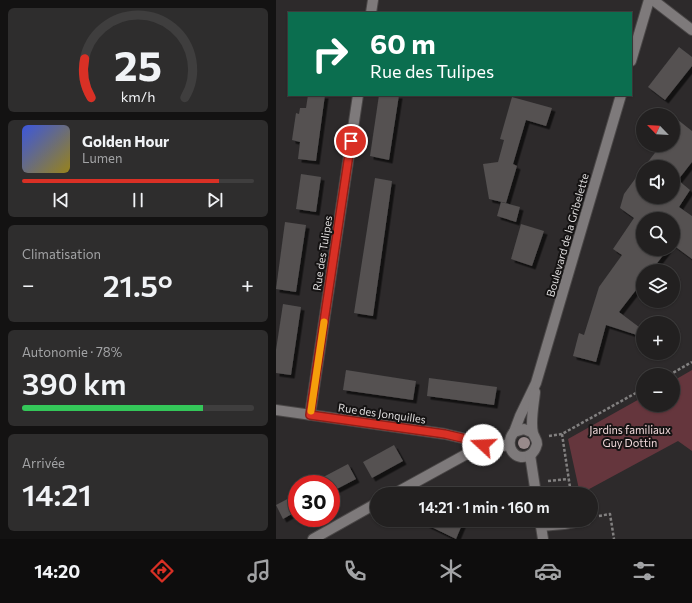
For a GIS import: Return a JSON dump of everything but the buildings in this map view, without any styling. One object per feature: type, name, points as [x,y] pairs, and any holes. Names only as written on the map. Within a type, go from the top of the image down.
[{"type":"street","points":[[370,12],[372,0]]},
{"type":"street","points":[[632,58],[649,0]]},
{"type":"street","points":[[653,0],[692,30]]},
{"type":"street","name":"Rue des Tulipes","points":[[310,415],[358,96]]},
{"type":"street","name":"Boulevard de la Gribelette","points":[[514,432],[536,383],[621,96]]},
{"type":"street","name":"Boulevard de la Gribelette","points":[[535,436],[532,416],[536,383]]},
{"type":"street","name":"Rue des Jonquilles","points":[[276,410],[445,434],[483,445],[504,446],[509,443]]},
{"type":"street","points":[[524,429],[535,436],[536,448],[530,455],[520,456],[512,452],[509,443],[514,432],[524,429]]},
{"type":"street","points":[[407,487],[483,445]]},
{"type":"street","points":[[530,455],[535,487]]},
{"type":"street","points":[[313,539],[370,507]]},
{"type":"street","points":[[541,527],[543,539]]},
{"type":"path","points":[[680,369],[692,362]]},
{"type":"path","points":[[535,436],[562,434],[636,393]]},
{"type":"path","points":[[562,434],[570,487]]},
{"type":"path","points":[[534,482],[568,479]]},
{"type":"path","points":[[598,516],[610,514],[614,539]]},
{"type":"green space","name":"Jardins familiaux Guy Dottin","points":[[692,370],[692,451],[678,441],[593,487],[578,487],[568,439],[636,401],[636,412],[680,412],[680,377]]},
{"type":"slow traffic","points":[[311,411],[324,322]]},
{"type":"route","points":[[351,141],[310,415],[445,434],[483,445]]}]
